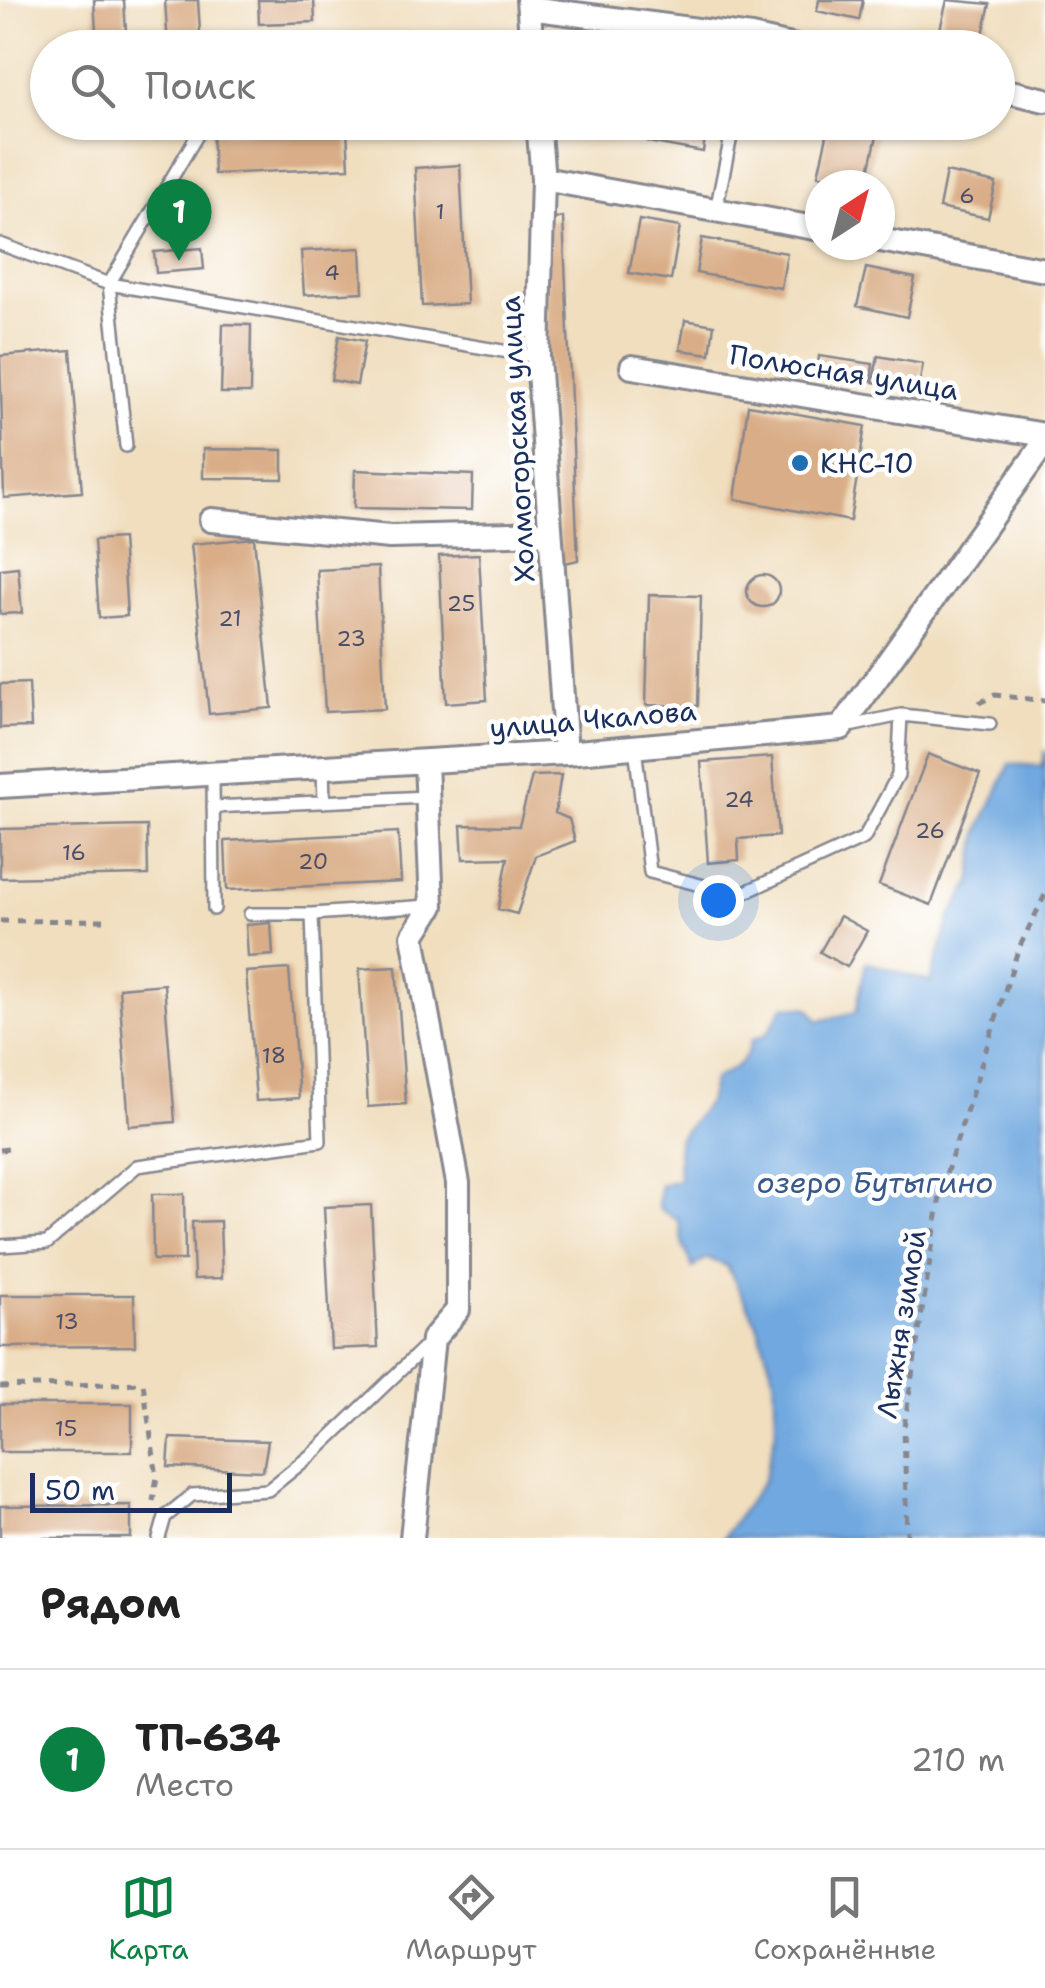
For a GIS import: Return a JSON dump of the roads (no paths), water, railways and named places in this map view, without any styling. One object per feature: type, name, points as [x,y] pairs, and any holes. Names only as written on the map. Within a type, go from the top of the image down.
[{"type":"street","points":[[530,30],[528,4],[680,30]]},
{"type":"street","points":[[1015,94],[1045,100]]},
{"type":"street","name":"Холмогорская улица","points":[[540,140],[543,179],[538,357],[566,753]]},
{"type":"street","points":[[543,179],[805,226]]},
{"type":"street","points":[[895,243],[1045,270]]},
{"type":"street","name":"Полюсная улица","points":[[632,367],[1045,439]]},
{"type":"street","points":[[841,728],[1045,439]]},
{"type":"street","points":[[211,520],[390,537],[550,534]]},
{"type":"street","name":"улица Чкалова","points":[[0,786],[566,753],[841,728]]},
{"type":"street","points":[[412,1538],[433,1339],[458,1310],[458,1183],[413,936],[432,906],[426,762]]},
{"type":"lane","points":[[126,446],[109,284],[194,140]]},
{"type":"lane","points":[[716,210],[730,140]]},
{"type":"lane","points":[[0,244],[109,284],[538,357]]},
{"type":"lane","points":[[841,728],[901,716],[990,724]]},
{"type":"lane","points":[[635,747],[650,872],[740,895],[864,838],[898,774],[901,716]]},
{"type":"lane","points":[[324,768],[324,802]]},
{"type":"lane","points":[[213,774],[214,909]]},
{"type":"lane","points":[[213,807],[427,797]]},
{"type":"lane","points":[[250,914],[432,906]]},
{"type":"lane","points":[[0,1246],[47,1243],[137,1166],[320,1141],[312,914]]},
{"type":"lane","points":[[160,1538],[165,1517],[192,1496],[268,1490],[316,1451],[433,1339]]},
{"type":"water","name":"озеро Бутыгино","points":[[1045,750],[1045,1538],[723,1538],[764,1480],[776,1430],[774,1377],[757,1324],[727,1266],[707,1258],[693,1268],[682,1242],[679,1221],[658,1208],[660,1185],[679,1180],[678,1140],[708,1102],[714,1079],[739,1064],[752,1040],[767,1034],[784,1006],[809,1008],[819,1021],[856,1012],[866,962],[930,982],[951,916],[971,883],[979,830],[1010,764],[1042,766]]},
{"type":"place","name":"ТП-634","points":[[179,261]]},
{"type":"place","name":"КНС-10","points":[[800,463]]}]
